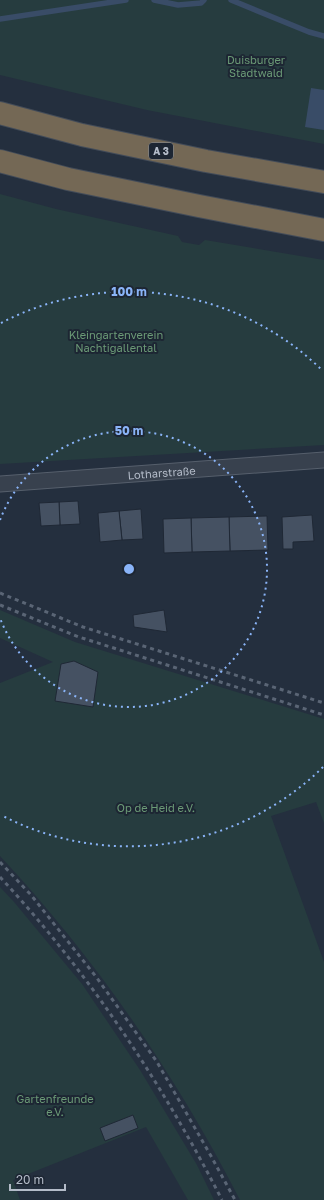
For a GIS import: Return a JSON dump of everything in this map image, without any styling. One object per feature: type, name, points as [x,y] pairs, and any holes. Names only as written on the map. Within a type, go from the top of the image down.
[{"type":"highway","name":"A 3","points":[[0,113],[82,135],[206,161],[324,182]]},
{"type":"highway","points":[[0,161],[68,179],[324,230]]},
{"type":"street","name":"Lotharstraße","points":[[0,484],[324,460]]},
{"type":"green space","name":"Duisburger Stadtwald","points":[[0,0],[324,0],[324,144],[147,110],[0,75]]},
{"type":"green space","name":"Kleingartenverein Nachtigallental","points":[[0,194],[56,209],[178,236],[182,242],[199,245],[205,240],[324,260],[324,445],[0,464]]},
{"type":"green space","name":"Op de Heid e.V.","points":[[0,610],[75,642],[324,719],[324,823],[316,802],[271,816],[324,962],[324,1200],[240,1200],[189,1108],[132,1020],[69,936],[0,856],[0,683],[53,662],[0,638]]},
{"type":"green space","name":"Gartenfreunde e.V.","points":[[0,887],[82,984],[140,1070],[197,1165],[214,1200],[188,1200],[146,1127],[13,1180],[20,1200],[0,1200]]},
{"type":"water","points":[[311,88],[324,90],[324,130],[305,127]]},
{"type":"building","points":[[78,501],[80,524],[60,525],[59,502]]},
{"type":"building","points":[[59,502],[60,525],[41,526],[39,503]]},
{"type":"building","points":[[141,509],[143,539],[122,540],[119,511]]},
{"type":"building","points":[[119,511],[122,540],[100,542],[98,513]]},
{"type":"building","points":[[312,515],[314,541],[293,542],[293,549],[283,549],[282,517]]},
{"type":"building","points":[[267,516],[268,550],[230,551],[229,517]]},
{"type":"building","points":[[229,517],[230,551],[192,552],[191,518]]},
{"type":"building","points":[[191,518],[192,552],[164,553],[163,519]]},
{"type":"building","points":[[164,610],[167,632],[134,627],[133,615]]},
{"type":"building","points":[[74,661],[98,672],[93,707],[55,701],[61,664]]},
{"type":"building","points":[[133,1115],[138,1128],[105,1141],[100,1128]]},
{"type":"waterway","points":[[0,19],[126,0]]},
{"type":"waterway","points":[[154,0],[178,5],[201,3],[204,0]]},
{"type":"waterway","points":[[231,0],[309,32],[324,36]]},
{"type":"railway","points":[[0,593],[83,627],[324,703]]},
{"type":"railway","points":[[0,605],[79,637],[324,715]]},
{"type":"railway","points":[[0,862],[31,895],[97,978],[157,1062],[235,1200]]},
{"type":"railway","points":[[0,877],[64,952],[122,1031],[175,1114],[222,1200]]}]
